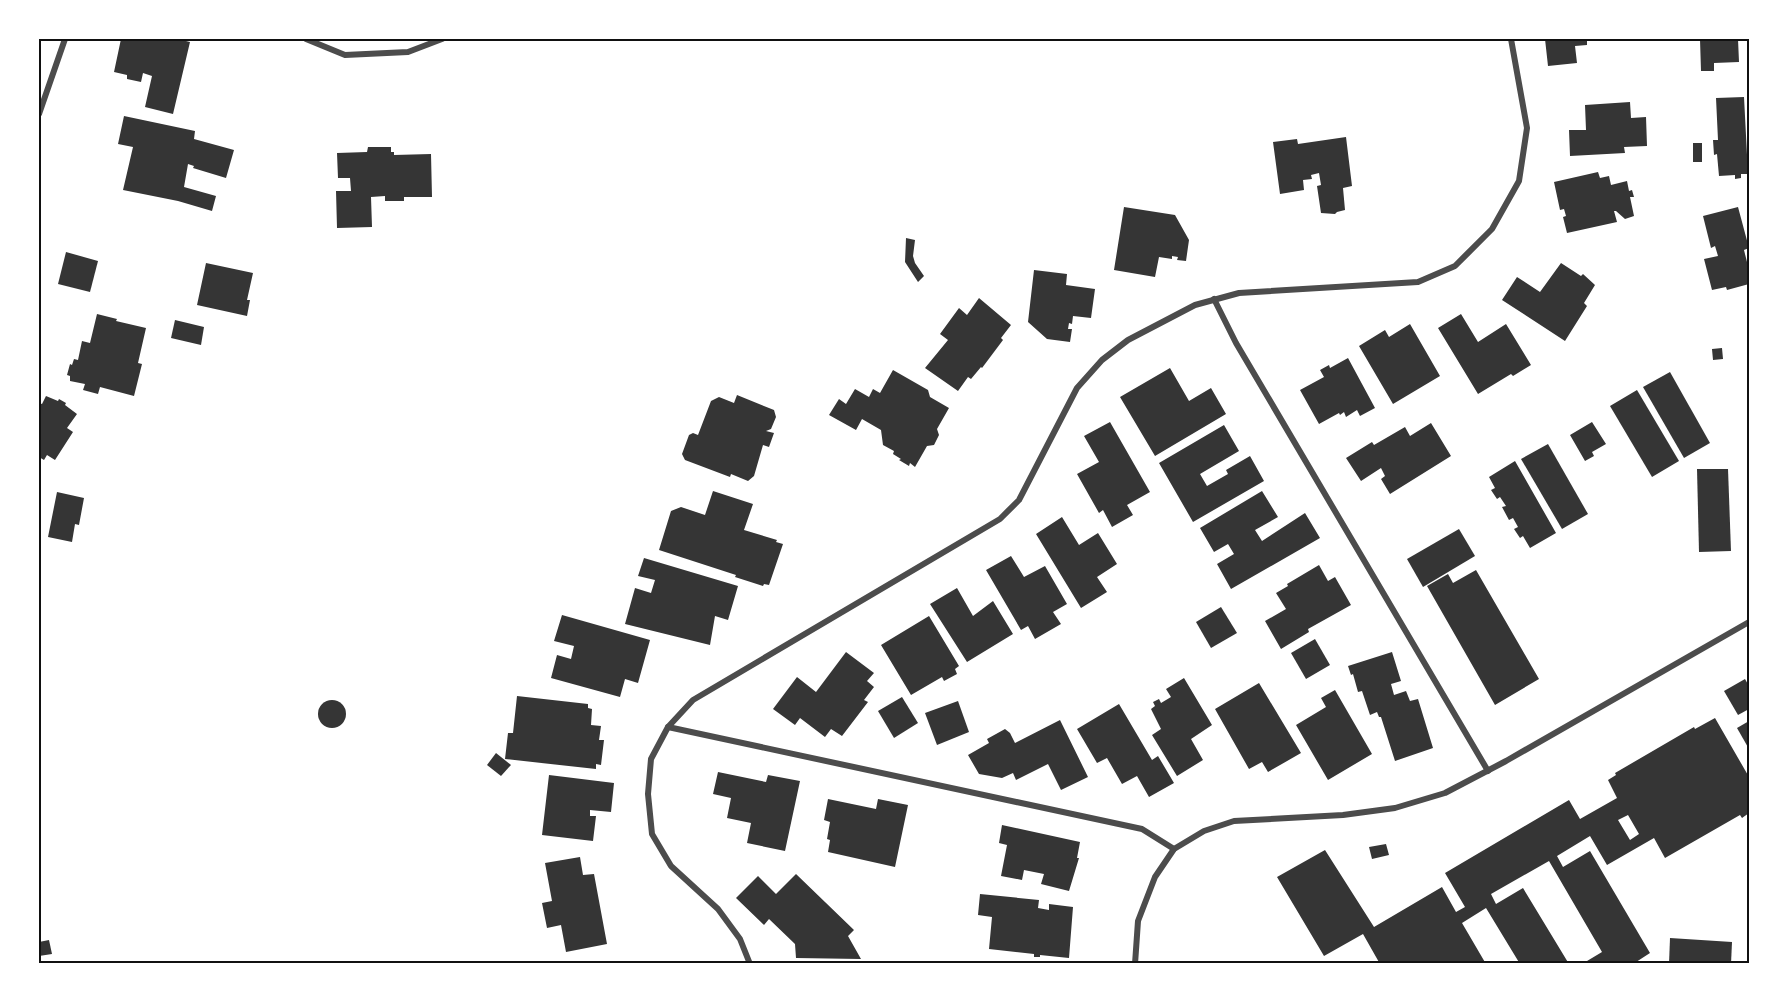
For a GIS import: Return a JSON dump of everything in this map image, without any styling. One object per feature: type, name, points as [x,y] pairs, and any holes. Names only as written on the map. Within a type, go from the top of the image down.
[{"type":"street","points":[[39,114],[65,39]]},
{"type":"street","points":[[306,39],[345,55],[408,52],[442,39]]},
{"type":"street","points":[[750,964],[740,939],[718,909],[670,866],[652,834],[648,794],[651,759],[668,727],[693,700],[1000,519],[1019,500],[1077,388],[1102,360],[1128,340],[1195,305],[1239,293],[1418,282],[1455,266],[1492,230],[1519,181],[1527,128],[1511,39]]},
{"type":"street","points":[[1214,299],[1236,343],[1488,771]]},
{"type":"street","points":[[1135,964],[1138,921],[1155,877],[1174,849],[1204,831],[1234,821],[1343,815],[1395,808],[1445,793],[1488,771],[1749,622]]},
{"type":"street","points":[[668,727],[1142,829],[1174,849]]},
{"type":"building","points":[[121,39],[178,39],[190,42],[173,114],[145,107],[152,76],[143,73],[141,82],[127,79],[127,75],[114,72]]},
{"type":"building","points":[[1545,39],[1587,39],[1587,45],[1575,46],[1577,63],[1548,66]]},
{"type":"building","points":[[1700,39],[1738,39],[1739,62],[1714,63],[1714,71],[1701,71]]},
{"type":"building","points":[[1744,97],[1748,174],[1741,174],[1741,178],[1735,179],[1735,175],[1719,176],[1713,140],[1718,140],[1716,98]]},
{"type":"building","points":[[1630,102],[1631,118],[1646,117],[1647,146],[1624,147],[1625,153],[1570,156],[1569,130],[1586,130],[1585,105]]},
{"type":"building","points":[[124,116],[195,131],[194,139],[234,150],[226,178],[193,168],[194,166],[188,164],[184,187],[216,196],[212,211],[178,201],[123,190],[133,147],[118,144]]},
{"type":"building","points":[[1346,137],[1352,186],[1343,188],[1345,210],[1335,214],[1321,213],[1317,186],[1321,185],[1319,173],[1311,175],[1312,179],[1303,180],[1304,190],[1280,194],[1273,142],[1297,139],[1298,144]]},
{"type":"building","points":[[1693,143],[1702,143],[1702,162],[1693,162]]},
{"type":"building","points":[[368,147],[391,147],[394,155],[431,154],[432,197],[404,197],[404,201],[385,201],[385,196],[371,197],[372,227],[337,228],[336,191],[351,191],[350,178],[338,178],[337,153],[367,152]]},
{"type":"building","points":[[1598,172],[1600,178],[1609,176],[1611,185],[1627,181],[1629,191],[1632,190],[1634,197],[1630,197],[1634,216],[1625,219],[1614,211],[1617,222],[1567,233],[1563,217],[1566,216],[1564,209],[1560,210],[1554,182]]},
{"type":"building","points":[[1124,207],[1175,215],[1189,240],[1186,261],[1177,260],[1178,257],[1172,256],[1172,259],[1159,257],[1155,277],[1114,270]]},
{"type":"building","points":[[1738,207],[1749,248],[1744,250],[1749,270],[1749,284],[1727,290],[1726,287],[1712,290],[1704,259],[1718,256],[1715,246],[1711,248],[1703,216]]},
{"type":"building","points":[[906,238],[915,240],[913,256],[924,276],[918,282],[905,262]]},
{"type":"building","points":[[66,252],[98,261],[90,292],[58,284]]},
{"type":"building","points":[[206,263],[253,273],[247,300],[250,300],[247,316],[197,305]]},
{"type":"building","points":[[1561,263],[1581,276],[1583,274],[1595,285],[1584,303],[1587,306],[1565,341],[1502,300],[1517,277],[1540,292]]},
{"type":"building","points":[[1034,270],[1067,274],[1066,285],[1095,289],[1091,318],[1073,316],[1072,324],[1069,323],[1068,329],[1072,329],[1070,342],[1047,339],[1028,322]]},
{"type":"building","points":[[979,298],[1011,325],[982,368],[971,379],[968,377],[958,391],[925,368],[948,340],[940,334],[959,308],[967,315]]},
{"type":"building","points":[[97,314],[146,328],[138,363],[142,364],[134,396],[100,387],[98,394],[83,390],[85,384],[70,381],[70,376],[67,375],[70,364],[72,365],[74,359],[78,360],[82,341],[90,343]]},
{"type":"building","points":[[1461,314],[1478,342],[1506,324],[1531,365],[1478,394],[1438,328]]},
{"type":"building","points":[[175,320],[204,327],[201,345],[171,338]]},
{"type":"building","points":[[1410,324],[1440,376],[1393,404],[1359,346],[1385,330],[1389,337]]},
{"type":"building","points":[[1722,348],[1723,359],[1713,360],[1712,349]]},
{"type":"building","points":[[1348,358],[1375,408],[1360,416],[1357,410],[1346,417],[1344,412],[1340,415],[1339,413],[1319,424],[1300,390],[1324,377],[1320,370],[1329,365],[1330,368]]},
{"type":"building","points":[[1170,368],[1189,401],[1211,388],[1226,414],[1155,456],[1120,397]]},
{"type":"building","points":[[893,370],[928,390],[930,397],[949,408],[937,429],[939,435],[934,445],[927,446],[915,467],[899,460],[901,459],[893,454],[894,451],[883,445],[881,430],[862,419],[856,430],[829,415],[839,399],[846,404],[855,389],[869,397],[873,389],[880,393]]},
{"type":"building","points":[[1670,372],[1710,443],[1684,458],[1643,387]]},
{"type":"building","points":[[1637,390],[1679,461],[1652,477],[1610,406]]},
{"type":"building","points":[[737,395],[774,410],[776,417],[771,429],[766,431],[774,433],[769,447],[763,445],[754,476],[748,481],[731,474],[730,477],[685,460],[682,454],[689,435],[693,433],[698,435],[711,401],[719,397],[734,403]]},
{"type":"building","points":[[46,396],[66,403],[65,405],[77,414],[67,428],[73,432],[55,460],[47,455],[44,460],[39,457],[39,403],[42,404]]},
{"type":"building","points":[[1110,422],[1150,492],[1127,505],[1133,515],[1112,527],[1103,510],[1099,513],[1077,474],[1099,462],[1084,436]]},
{"type":"building","points":[[1592,422],[1606,444],[1592,452],[1594,456],[1585,461],[1570,435]]},
{"type":"building","points":[[1431,423],[1451,456],[1390,494],[1381,479],[1385,476],[1381,468],[1361,481],[1346,458],[1372,442],[1374,445],[1405,427],[1410,436]]},
{"type":"building","points":[[1224,425],[1239,451],[1200,474],[1207,486],[1228,474],[1226,470],[1250,456],[1264,481],[1193,522],[1159,463]]},
{"type":"building","points":[[1548,444],[1588,514],[1562,529],[1521,459]]},
{"type":"building","points":[[1515,461],[1556,533],[1530,548],[1523,536],[1520,538],[1514,529],[1518,527],[1513,518],[1509,520],[1502,507],[1506,506],[1500,497],[1497,499],[1491,490],[1495,488],[1489,477]]},
{"type":"building","points":[[1697,469],[1728,469],[1731,551],[1699,552]]},
{"type":"building","points":[[713,491],[753,504],[744,530],[783,544],[769,585],[764,584],[763,586],[659,550],[671,511],[681,507],[705,515]]},
{"type":"building","points":[[1262,491],[1278,517],[1255,530],[1262,541],[1305,513],[1320,538],[1231,589],[1217,564],[1234,554],[1228,544],[1214,552],[1200,528]]},
{"type":"building","points":[[57,492],[84,498],[79,525],[75,524],[72,542],[48,537]]},
{"type":"building","points":[[1062,517],[1079,545],[1098,533],[1117,564],[1097,577],[1107,592],[1081,608],[1036,534]]},
{"type":"building","points":[[1459,529],[1475,556],[1423,587],[1407,559]]},
{"type":"building","points":[[1011,556],[1024,577],[1045,566],[1067,604],[1053,612],[1061,624],[1035,639],[1028,626],[1021,630],[986,570]]},
{"type":"building","points":[[644,558],[738,586],[728,620],[715,616],[710,645],[625,624],[635,588],[651,593],[655,580],[638,576]]},
{"type":"building","points":[[1319,565],[1328,581],[1335,577],[1351,605],[1308,629],[1309,632],[1281,649],[1265,621],[1286,609],[1276,593]]},
{"type":"building","points":[[1476,570],[1539,679],[1495,705],[1427,586],[1448,574],[1453,583]]},
{"type":"building","points":[[957,588],[973,616],[993,601],[1013,634],[967,662],[930,604]]},
{"type":"building","points":[[1221,607],[1237,633],[1211,648],[1196,622]]},
{"type":"building","points":[[562,615],[650,640],[638,683],[625,679],[620,697],[551,678],[557,655],[571,659],[574,646],[554,641]]},
{"type":"building","points":[[929,616],[959,666],[955,669],[957,674],[944,681],[942,677],[911,695],[881,645]]},
{"type":"building","points":[[1315,639],[1330,665],[1306,679],[1291,653]]},
{"type":"building","points":[[846,652],[874,673],[867,681],[874,687],[864,700],[868,702],[842,736],[831,729],[825,737],[800,718],[795,725],[773,709],[797,677],[816,692]]},
{"type":"building","points":[[1392,652],[1401,681],[1391,684],[1394,695],[1406,691],[1410,701],[1418,699],[1433,748],[1395,761],[1381,717],[1377,712],[1370,715],[1362,691],[1358,692],[1348,666]]},
{"type":"building","points":[[1184,678],[1212,725],[1191,739],[1203,760],[1177,776],[1152,735],[1161,729],[1151,709],[1155,706],[1153,702],[1159,699],[1161,703],[1171,697],[1166,689]]},
{"type":"building","points":[[1745,679],[1749,686],[1749,709],[1738,715],[1724,691]]},
{"type":"building","points":[[1259,683],[1301,753],[1268,772],[1262,762],[1249,769],[1215,709]]},
{"type":"building","points":[[1335,690],[1372,754],[1328,780],[1296,725],[1326,707],[1321,698]]},
{"type":"building","points":[[517,696],[588,704],[588,708],[592,709],[591,725],[601,726],[599,740],[604,740],[601,765],[596,764],[596,769],[505,759],[508,733],[513,733]]},
{"type":"building","points":[[902,697],[918,723],[894,738],[878,711]]},
{"type":"building","points":[[332,700],[342,704],[346,714],[342,724],[332,728],[322,724],[318,714],[322,704]]},
{"type":"building","points":[[958,701],[969,732],[937,745],[925,713]]},
{"type":"building","points":[[1119,704],[1152,760],[1158,756],[1174,783],[1149,797],[1137,776],[1122,784],[1107,758],[1097,763],[1077,729]]},
{"type":"building","points":[[1715,718],[1749,777],[1749,813],[1742,818],[1740,815],[1665,858],[1654,838],[1607,865],[1590,836],[1557,856],[1563,867],[1590,851],[1650,953],[1633,964],[1582,964],[1602,952],[1549,861],[1491,894],[1496,904],[1523,888],[1569,964],[1520,964],[1486,908],[1462,923],[1486,964],[1380,964],[1363,934],[1324,956],[1277,877],[1325,850],[1374,927],[1442,887],[1456,912],[1465,907],[1445,873],[1569,800],[1580,819],[1617,798],[1608,780],[1616,775],[1615,773],[1694,727],[1695,729]],"holes":[[[1628,815],[1639,834],[1630,840],[1618,820]]]},
{"type":"building","points":[[1060,720],[1088,777],[1061,790],[1048,764],[1016,780],[1013,773],[1002,778],[979,774],[968,755],[989,743],[987,739],[1005,729],[1015,743]]},
{"type":"building","points":[[1749,721],[1749,749],[1737,728]]},
{"type":"building","points":[[496,753],[511,765],[501,776],[487,765]]},
{"type":"building","points":[[718,772],[766,782],[768,775],[800,781],[785,851],[747,843],[751,823],[727,818],[731,798],[713,794]]},
{"type":"building","points":[[549,775],[614,783],[611,812],[590,810],[590,816],[596,816],[593,841],[542,835]]},
{"type":"building","points":[[828,799],[876,809],[878,799],[908,805],[895,867],[828,852],[830,840],[827,839],[830,822],[824,820]]},
{"type":"building","points":[[1002,825],[1080,842],[1077,858],[1079,858],[1069,891],[1041,884],[1044,874],[1024,870],[1022,880],[1001,876],[1007,845],[999,843]]},
{"type":"building","points":[[1386,844],[1389,855],[1372,859],[1369,847]]},
{"type":"building","points":[[580,857],[583,875],[594,874],[607,944],[566,952],[561,925],[547,928],[542,903],[552,901],[545,863]]},
{"type":"building","points":[[796,874],[854,930],[848,936],[861,959],[796,958],[795,944],[769,919],[764,925],[736,898],[758,876],[776,894]]},
{"type":"building","points":[[980,894],[1039,900],[1038,908],[1049,910],[1049,904],[1073,907],[1069,958],[1040,955],[1040,957],[1034,957],[1034,954],[989,949],[992,917],[978,915]]},
{"type":"building","points":[[1670,938],[1732,942],[1731,964],[1669,964]]},
{"type":"building","points":[[49,940],[52,954],[39,956],[39,942]]}]
